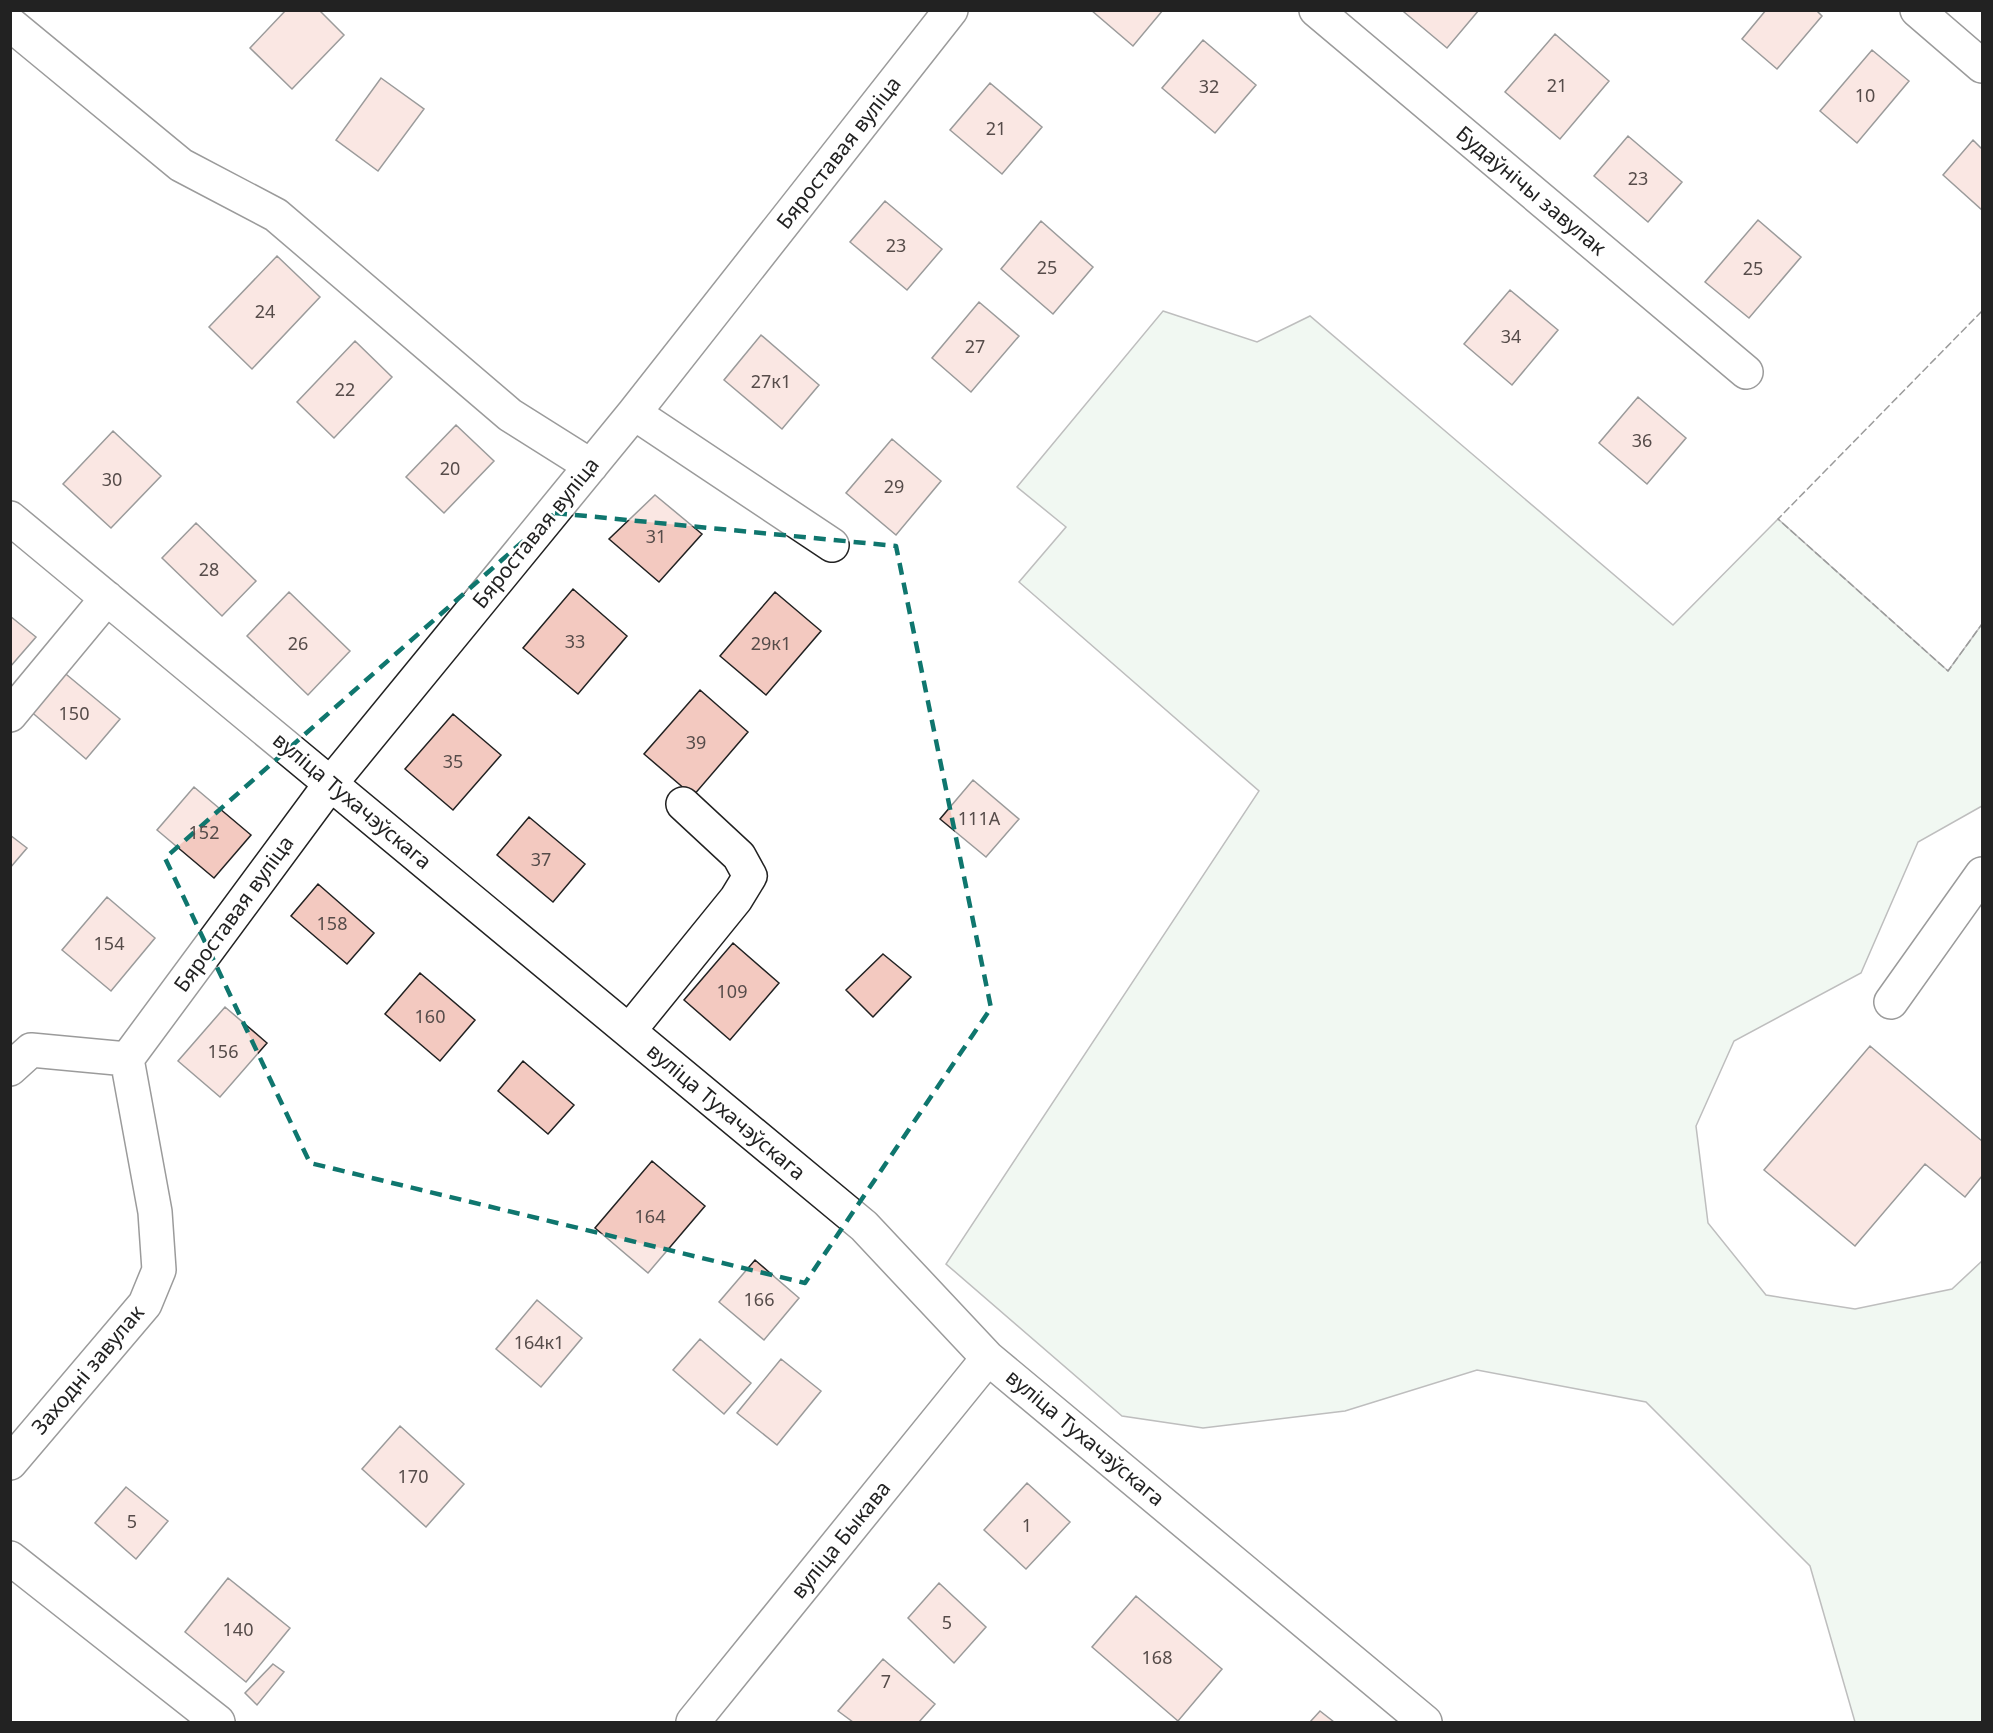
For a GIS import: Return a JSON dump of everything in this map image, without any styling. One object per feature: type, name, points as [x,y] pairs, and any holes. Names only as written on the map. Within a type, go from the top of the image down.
[{"type":"street","name":"Бяроставая вуліца","points":[[127,1059],[331,783],[634,413],[951,10]]},
{"type":"street","name":"Будаўнічы завулак","points":[[1316,10],[1746,372]]},
{"type":"street","points":[[1917,10],[1983,66]]},
{"type":"street","points":[[10,24],[182,165],[276,215],[510,415],[591,465]]},
{"type":"street","points":[[634,413],[832,545]]},
{"type":"street","name":"вуліца Тухачэўскага","points":[[10,518],[864,1226],[988,1358],[1425,1722]]},
{"type":"street","points":[[10,715],[107,598]]},
{"type":"street","points":[[629,1031],[736,899],[750,876],[739,856],[683,804]]},
{"type":"street","points":[[1891,1002],[1983,874]]},
{"type":"street","points":[[10,1069],[31,1050],[127,1059]]},
{"type":"street","name":"Заходні завулак","points":[[10,1463],[145,1304],[159,1270],[155,1212],[127,1059]]},
{"type":"street","name":"вуліца Быкава","points":[[693,1722],[988,1358]]},
{"type":"street","points":[[10,1558],[218,1722]]},
{"type":"highlighted area","points":[[555,513],[896,546],[991,1008],[805,1283],[310,1163],[165,858]]},
{"type":"green space","points":[[1163,311],[1257,342],[1310,316],[1673,625],[1778,519],[1948,671],[1982,624],[1982,806],[1918,842],[1861,973],[1734,1041],[1696,1126],[1708,1223],[1766,1295],[1855,1309],[1952,1289],[1982,1261],[1982,1722],[1855,1722],[1810,1566],[1646,1402],[1477,1370],[1345,1411],[1203,1428],[1122,1416],[946,1264],[1259,791],[1019,582],[1066,527],[1017,487]]},
{"type":"building","points":[[286,10],[319,10],[344,35],[292,89],[250,48]]},
{"type":"building","points":[[1091,10],[1163,10],[1133,46]]},
{"type":"building","points":[[1406,10],[1479,10],[1447,48],[1404,12]]},
{"type":"building","points":[[1766,10],[1816,10],[1822,16],[1777,69],[1742,39]]},
{"type":"building","points":[[1555,34],[1609,81],[1560,139],[1505,92]]},
{"type":"building","points":[[1203,40],[1256,85],[1215,133],[1162,88]]},
{"type":"building","points":[[1872,50],[1909,81],[1857,143],[1820,111]]},
{"type":"building","points":[[381,78],[424,109],[378,171],[336,140]]},
{"type":"building","points":[[990,83],[1042,127],[1002,174],[950,130]]},
{"type":"building","points":[[1628,136],[1682,182],[1648,222],[1594,176]]},
{"type":"building","points":[[1973,140],[1982,149],[1982,210],[1943,175]]},
{"type":"building","points":[[885,201],[942,249],[907,290],[850,242]]},
{"type":"building","points":[[1758,220],[1801,257],[1749,318],[1705,282]]},
{"type":"building","points":[[1041,221],[1093,267],[1053,314],[1001,269]]},
{"type":"building","points":[[277,256],[320,297],[252,369],[209,327]]},
{"type":"building","points":[[1510,290],[1558,330],[1512,385],[1464,344]]},
{"type":"building","points":[[979,302],[1019,336],[971,392],[932,358]]},
{"type":"building","points":[[761,335],[819,385],[782,429],[724,380]]},
{"type":"building","points":[[355,341],[392,377],[334,438],[297,402]]},
{"type":"building","points":[[1638,397],[1686,438],[1647,484],[1599,443]]},
{"type":"building","points":[[456,425],[494,461],[444,513],[406,477]]},
{"type":"building","points":[[113,431],[161,476],[111,528],[63,484]]},
{"type":"building","points":[[892,439],[941,481],[896,535],[846,493]]},
{"type":"building","points":[[655,495],[702,534],[659,582],[609,539]]},
{"type":"building","points":[[196,523],[256,581],[222,616],[162,558]]},
{"type":"building","points":[[573,589],[627,636],[578,694],[523,648]]},
{"type":"building","points":[[289,592],[350,651],[308,695],[247,636]]},
{"type":"building","points":[[775,592],[821,631],[766,695],[720,656]]},
{"type":"building","points":[[10,616],[36,637],[10,667]]},
{"type":"building","points":[[61,670],[120,719],[86,759],[28,709]]},
{"type":"building","points":[[700,690],[748,732],[693,796],[644,754]]},
{"type":"building","points":[[453,714],[501,755],[453,810],[405,769]]},
{"type":"building","points":[[973,780],[1019,819],[986,857],[940,819]]},
{"type":"building","points":[[194,787],[251,835],[214,878],[157,830]]},
{"type":"building","points":[[529,817],[585,864],[553,902],[497,855]]},
{"type":"building","points":[[10,835],[27,848],[10,868]]},
{"type":"building","points":[[318,884],[374,933],[347,964],[291,916]]},
{"type":"building","points":[[107,897],[155,938],[111,991],[62,950]]},
{"type":"building","points":[[733,943],[779,983],[730,1040],[684,1000]]},
{"type":"building","points":[[883,954],[911,977],[873,1017],[846,990]]},
{"type":"building","points":[[420,973],[475,1020],[440,1061],[385,1014]]},
{"type":"building","points":[[225,1007],[267,1043],[220,1097],[178,1061]]},
{"type":"building","points":[[1870,1046],[1982,1141],[1982,1176],[1965,1197],[1925,1164],[1855,1246],[1764,1170]]},
{"type":"building","points":[[523,1061],[574,1105],[548,1134],[498,1091]]},
{"type":"building","points":[[652,1161],[705,1206],[648,1273],[595,1228]]},
{"type":"building","points":[[755,1260],[799,1298],[764,1340],[719,1302]]},
{"type":"building","points":[[537,1300],[582,1338],[541,1387],[496,1349]]},
{"type":"building","points":[[700,1339],[751,1383],[724,1414],[673,1370]]},
{"type":"building","points":[[781,1359],[821,1391],[777,1445],[737,1413]]},
{"type":"building","points":[[400,1426],[464,1484],[426,1527],[362,1469]]},
{"type":"building","points":[[1027,1483],[1070,1522],[1026,1569],[984,1530]]},
{"type":"building","points":[[126,1487],[168,1521],[136,1559],[95,1523]]},
{"type":"building","points":[[228,1578],[290,1628],[246,1682],[185,1632]]},
{"type":"building","points":[[939,1583],[986,1627],[954,1663],[908,1618]]},
{"type":"building","points":[[1136,1596],[1222,1669],[1178,1721],[1092,1647]]},
{"type":"building","points":[[883,1659],[935,1704],[919,1722],[853,1722],[838,1711]]},
{"type":"building","points":[[273,1664],[284,1672],[257,1705],[245,1693]]},
{"type":"building","points":[[1320,1711],[1334,1722],[1310,1722]]},
{"type":"fence","points":[[1982,311],[1778,519],[1948,671],[1982,624]]}]
